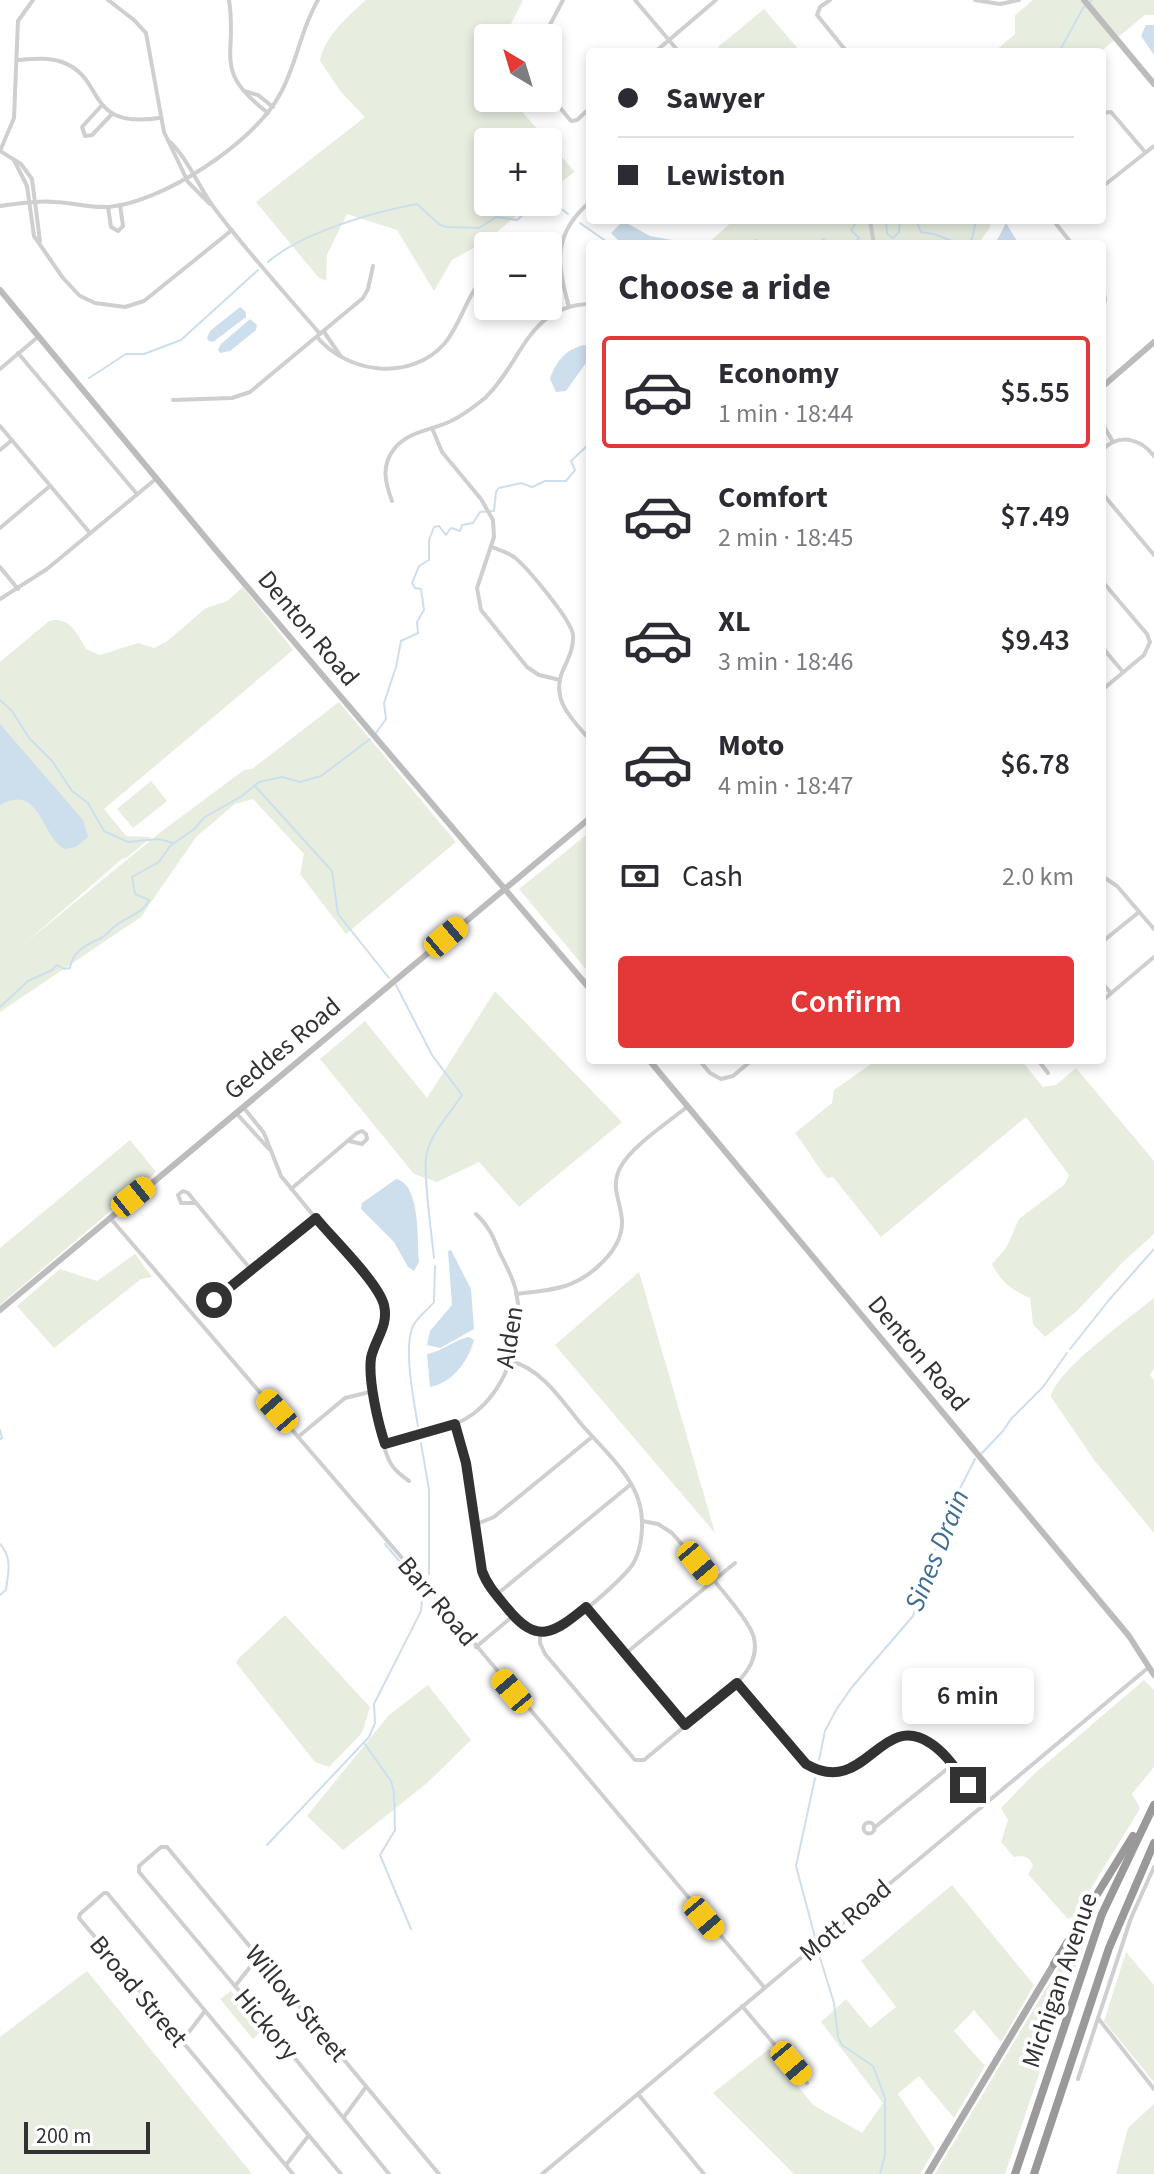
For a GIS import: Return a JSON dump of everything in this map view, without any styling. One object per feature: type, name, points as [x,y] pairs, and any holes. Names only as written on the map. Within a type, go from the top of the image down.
[{"type":"highway","name":"Michigan Avenue","points":[[1015,2174],[1065,2021],[1117,1878],[1154,1805]]},
{"type":"highway","points":[[1054,1964],[1148,1816]]},
{"type":"highway","name":"Michigan Avenue","points":[[1034,2174],[1109,1948],[1154,1843]]},
{"type":"highway","points":[[1117,1878],[1117,1896],[1129,1899]]},
{"type":"highway","points":[[1065,2021],[1076,2022],[1080,2034]]},
{"type":"main road","name":"Michigan Avenue","points":[[928,2174],[1054,1964]]},
{"type":"street","points":[[33,0],[18,21],[14,118],[0,151],[21,164],[32,179],[40,242]]},
{"type":"street","points":[[108,0],[146,33],[159,118],[185,177],[196,192],[212,205]]},
{"type":"street","points":[[229,0],[232,18],[229,66],[244,91],[268,113]]},
{"type":"street","points":[[0,206],[30,202],[120,205],[156,194],[234,148],[273,107],[292,73],[309,17],[318,0]]},
{"type":"street","points":[[550,24],[563,0]]},
{"type":"street","points":[[635,0],[676,48]]},
{"type":"street","points":[[660,48],[716,0]]},
{"type":"street","points":[[830,0],[820,7],[817,15],[844,48]]},
{"type":"street","points":[[975,0],[1000,4],[1019,0]]},
{"type":"street","points":[[1086,3],[1154,84]]},
{"type":"street","points":[[17,60],[62,62],[81,75],[112,114],[136,121],[159,118]]},
{"type":"street","points":[[244,91],[258,95],[273,107]]},
{"type":"street","points":[[102,105],[82,127],[85,136],[92,135],[112,114]]},
{"type":"street","points":[[562,110],[571,121],[586,112]]},
{"type":"street","points":[[1106,113],[1111,112],[1145,152]]},
{"type":"street","points":[[170,142],[183,156],[212,205],[321,334],[329,351],[355,364],[371,368],[399,368],[423,360],[446,342],[474,288]]},
{"type":"street","points":[[1106,184],[1154,146]]},
{"type":"street","points":[[14,160],[27,186],[32,230],[51,264],[80,296],[106,307],[125,307],[153,296],[232,230]]},
{"type":"street","points":[[108,207],[111,227],[118,231],[123,226],[120,205]]},
{"type":"street","points":[[569,307],[557,259],[566,231],[586,205]]},
{"type":"street","points":[[1057,224],[1069,240]]},
{"type":"street","points":[[173,400],[245,395],[363,298],[373,266]]},
{"type":"street","name":"Denton Road","points":[[0,290],[586,984]]},
{"type":"street","points":[[392,501],[385,478],[390,455],[403,440],[461,416],[502,379],[536,327],[556,311],[586,305]]},
{"type":"street","points":[[0,369],[39,336]]},
{"type":"street","points":[[1106,384],[1154,342]]},
{"type":"street","points":[[18,353],[137,494]]},
{"type":"street","points":[[0,426],[90,533]]},
{"type":"street","points":[[432,428],[442,452],[491,515],[494,530],[491,547],[477,588],[481,610],[527,667],[539,675],[560,680]]},
{"type":"street","points":[[1106,445],[1128,439],[1146,446],[1154,456]]},
{"type":"street","points":[[0,450],[12,440]]},
{"type":"street","points":[[0,599],[40,574],[157,478]]},
{"type":"street","points":[[0,528],[50,486]]},
{"type":"street","points":[[1106,498],[1154,555]]},
{"type":"street","points":[[491,547],[517,560],[572,627],[573,645],[560,680],[562,706],[586,735]]},
{"type":"street","points":[[0,567],[18,589]]},
{"type":"street","points":[[1106,587],[1147,634],[1150,642],[1146,652],[1106,687]]},
{"type":"street","points":[[1106,652],[1123,672]]},
{"type":"street","name":"Geddes Road","points":[[0,1310],[586,821]]},
{"type":"street","points":[[1106,879],[1117,886],[1154,929]]},
{"type":"street","points":[[1106,939],[1139,912]]},
{"type":"street","points":[[1106,997],[1154,957]]},
{"type":"street","points":[[1106,987],[1111,993]]},
{"type":"street","name":"Denton Road","points":[[652,1064],[1129,1636],[1154,1675]]},
{"type":"street","points":[[702,1064],[721,1079],[733,1076],[747,1064]]},
{"type":"street","points":[[1041,1064],[1048,1073]]},
{"type":"street","points":[[516,1294],[569,1285],[608,1256],[621,1233],[622,1222],[615,1189],[621,1165],[688,1106]]},
{"type":"street","points":[[242,1107],[264,1133],[278,1172],[382,1299],[384,1327],[371,1360],[374,1391],[392,1466],[409,1481]]},
{"type":"street","points":[[235,1112],[270,1149]]},
{"type":"street","points":[[291,1189],[349,1141]]},
{"type":"street","points":[[195,1203],[252,1271]]},
{"type":"street","name":"Alden","points":[[385,1444],[455,1424],[486,1403],[511,1361],[516,1294],[488,1227],[476,1214]]},
{"type":"street","name":"Barr Road","points":[[110,1217],[764,1987]]},
{"type":"street","points":[[228,1291],[316,1218]]},
{"type":"street","points":[[455,1424],[466,1463],[482,1571],[496,1595],[527,1629],[540,1633],[560,1628],[633,1565],[638,1554],[642,1521],[639,1501],[631,1484],[539,1375],[511,1361]]},
{"type":"street","points":[[298,1437],[345,1398],[374,1391]]},
{"type":"street","points":[[474,1525],[494,1517],[592,1437]]},
{"type":"street","points":[[496,1595],[631,1484]]},
{"type":"street","points":[[540,1633],[545,1654],[635,1760],[644,1760],[737,1683],[752,1665],[754,1638],[748,1624],[669,1530],[653,1522],[642,1521]]},
{"type":"street","points":[[625,1654],[735,1563]]},
{"type":"street","points":[[586,1607],[685,1725]]},
{"type":"street","points":[[476,1647],[513,1616]]},
{"type":"street","name":"Mott Road","points":[[542,2174],[1149,1667]]},
{"type":"street","points":[[737,1683],[806,1764],[820,1772],[845,1772],[861,1763],[881,1745],[893,1738],[906,1736],[926,1740],[985,1804]]},
{"type":"street","points":[[874,1828],[952,1765]]},
{"type":"street","name":"Willow Street","points":[[151,1855],[161,1847],[167,1847],[439,2174]]},
{"type":"street","name":"Hickory","points":[[151,1855],[138,1867],[142,1876],[389,2174]]},
{"type":"street","points":[[1078,2079],[1131,1918],[1154,1867]]},
{"type":"street","name":"Broad Street","points":[[205,2011],[107,1893],[80,1914],[79,1918],[293,2174]]},
{"type":"street","points":[[235,1986],[258,1957]]},
{"type":"street","points":[[742,2006],[807,2083]]},
{"type":"street","points":[[181,2042],[205,2011],[341,2174]]},
{"type":"street","points":[[1098,2018],[1154,2089]]},
{"type":"street","points":[[344,2117],[366,2086]]},
{"type":"street","points":[[638,2094],[704,2174]]},
{"type":"street","points":[[286,2165],[309,2135]]},
{"type":"shaded area","points":[[366,0],[523,0],[511,24],[474,24],[474,112],[522,112],[536,128],[474,128],[474,216],[516,216],[497,232],[474,232],[474,248],[452,260],[434,291],[397,230],[347,214],[327,255],[326,281],[318,277],[256,202],[365,117],[341,92],[320,61],[326,44]]},
{"type":"shaded area","points":[[1033,0],[1154,0],[1154,15],[1145,15],[1105,48],[999,48],[1015,34],[1015,15]]},
{"type":"shaded area","points":[[764,9],[798,48],[719,48]]},
{"type":"shaded area","points":[[562,157],[575,172],[562,181]]},
{"type":"shaded area","points":[[730,224],[991,224],[981,240],[712,240]]},
{"type":"shaded area","points":[[243,587],[293,650],[104,809],[126,836],[152,837],[123,858],[23,945],[162,831],[244,770],[252,769],[339,702],[456,842],[346,934],[300,874],[304,854],[253,799],[235,804],[196,837],[141,917],[0,1012],[0,662],[49,621],[56,620],[67,623],[86,649],[100,655],[138,643],[154,648],[166,642],[206,608],[227,601]]},
{"type":"shaded area","points":[[151,781],[167,801],[133,828],[117,809]]},
{"type":"shaded area","points":[[586,835],[586,969],[519,889]]},
{"type":"shaded area","points":[[495,991],[622,1122],[519,1207],[479,1162],[437,1182],[414,1174],[320,1059],[365,1021],[427,1098]]},
{"type":"shaded area","points":[[871,1064],[1024,1064],[1043,1087],[1056,1085],[1076,1068],[1154,1161],[1154,1234],[1077,1311],[1045,1337],[1033,1324],[1030,1298],[1008,1285],[992,1264],[1006,1248],[1019,1219],[1065,1184],[1069,1175],[1026,1117],[881,1237],[833,1177],[827,1178],[795,1133],[832,1103],[834,1090]]},
{"type":"shaded area","points":[[130,1140],[156,1172],[0,1305],[0,1248]]},
{"type":"shaded area","points":[[135,1254],[152,1277],[141,1279],[54,1348],[17,1306],[60,1269],[97,1281]]},
{"type":"shaded area","points":[[639,1272],[715,1533],[555,1345]]},
{"type":"shaded area","points":[[1154,1298],[1154,1368],[1150,1375],[1154,1380],[1154,1533],[1095,1461],[1051,1397],[1056,1386],[1079,1359]]},
{"type":"shaded area","points":[[285,1615],[370,1707],[362,1733],[329,1767],[315,1762],[236,1663]]},
{"type":"shaded area","points":[[1144,1680],[1154,1690],[1154,1767],[1132,1794],[1140,1808],[1138,1812],[1074,1916],[1068,1919],[1028,1874],[1033,1866],[1030,1860],[1023,1856],[1014,1857],[1001,1842],[1008,1820],[1001,1808],[1033,1775]]},
{"type":"shaded area","points":[[428,1685],[471,1740],[427,1783],[343,1850],[307,1816],[389,1715]]},
{"type":"shaded area","points":[[952,1885],[1034,1985],[1001,2042],[974,2010],[954,2031],[985,2066],[954,2118],[919,2076],[898,2094],[935,2149],[920,2174],[794,2174],[713,2093],[769,2049],[813,2105],[862,2133],[883,2103],[821,2022],[846,1999],[870,2028],[896,2007],[861,1961]]},
{"type":"shaded area","points":[[1098,1902],[1005,2174],[935,2174]]},
{"type":"shaded area","points":[[1126,1952],[1154,1985],[1154,2082],[1104,2021]]},
{"type":"shaded area","points":[[87,1971],[252,2174],[0,2174],[0,2037]]},
{"type":"shaded area","points":[[231,1991],[263,2030],[253,2039],[220,1999]]},
{"type":"shaded area","points":[[1154,2104],[1154,2174],[1116,2174],[1128,2128]]},
{"type":"water","points":[[1146,25],[1154,25],[1154,55],[1141,36]]},
{"type":"water","points":[[620,224],[628,224],[650,236],[672,240],[618,240],[611,233]]},
{"type":"water","points":[[1007,224],[1016,240],[997,240]]},
{"type":"water","points":[[240,307],[246,312],[246,317],[213,342],[209,341],[210,331]]},
{"type":"water","points":[[250,319],[257,325],[256,330],[230,351],[220,353],[221,344]]},
{"type":"water","points":[[586,346],[586,363],[566,391],[556,392],[550,379],[555,367],[562,357]]},
{"type":"water","points":[[0,724],[83,820],[88,837],[76,847],[65,849],[57,843],[39,814],[24,801],[14,800],[0,805]]},
{"type":"water","points":[[396,1179],[404,1183],[414,1202],[419,1262],[414,1271],[408,1267],[394,1242],[361,1209],[362,1203]]},
{"type":"water","points":[[451,1250],[471,1289],[474,1329],[440,1348],[427,1345],[430,1331],[452,1305],[448,1251]]},
{"type":"water","points":[[469,1337],[474,1340],[458,1370],[445,1381],[430,1387],[427,1354]]},
{"type":"waterway","points":[[1061,48],[1083,8],[1092,0]]},
{"type":"waterway","points":[[268,262],[318,233],[359,218],[417,204],[440,225],[447,227],[479,228],[496,217],[517,220],[521,216]]},
{"type":"waterway","points":[[562,210],[568,214]]},
{"type":"waterway","points":[[580,223],[604,240]]},
{"type":"waterway","points":[[855,224],[851,230],[859,238],[857,240]]},
{"type":"waterway","points":[[886,224],[887,234],[893,238],[899,232],[900,224]]},
{"type":"waterway","points":[[918,224],[921,232],[950,240]]},
{"type":"waterway","points":[[971,240],[975,224]]},
{"type":"waterway","points":[[89,378],[126,354],[144,354],[181,340],[258,270]]},
{"type":"waterway","points":[[376,733],[386,719],[384,703],[401,641],[418,633],[417,622],[424,610],[421,589],[415,588],[412,583],[419,566],[429,560],[429,540],[434,527],[439,526],[446,535],[451,528],[460,531],[462,525],[473,523],[480,512],[494,511],[499,488],[521,483],[532,487],[545,481],[566,481],[575,470],[571,461],[586,447]]},
{"type":"waterway","points":[[0,700],[12,711],[29,738],[52,761],[72,791],[88,803],[104,831],[128,842],[159,839],[173,843]]},
{"type":"waterway","points":[[0,1007],[28,981],[57,965],[70,968],[80,950],[143,909],[149,900],[135,894],[132,877],[159,862],[170,846],[205,817],[242,796],[259,782],[282,777],[300,782],[321,776],[370,739]]},
{"type":"waterway","points":[[255,786],[332,871],[338,914],[389,978]]},
{"type":"waterway","points":[[396,985],[432,1055],[462,1095],[438,1129],[427,1152],[426,1188],[434,1258]]},
{"type":"waterway","name":"Sines Drain","points":[[1070,1349],[1154,1249]]},
{"type":"waterway","points":[[418,1426],[410,1375],[410,1335],[415,1322],[434,1302],[435,1266]]},
{"type":"waterway","name":"Sines Drain","points":[[982,1453],[1043,1387],[1067,1353]]},
{"type":"waterway","points":[[0,1430],[0,1439]]},
{"type":"waterway","points":[[421,1443],[429,1490],[429,1574]]},
{"type":"waterway","name":"Sines Drain","points":[[819,1760],[825,1731],[836,1710],[913,1616],[946,1516],[975,1459]]},
{"type":"waterway","points":[[0,1544],[9,1566],[6,1590],[0,1595]]},
{"type":"waterway","points":[[385,1544],[421,1587]]},
{"type":"waterway","points":[[267,1845],[369,1737],[375,1723],[374,1704],[421,1611],[423,1587]]},
{"type":"waterway","points":[[364,1743],[391,1781],[394,1792],[395,1830],[380,1855],[411,1929]]},
{"type":"waterway","name":"Sines Drain","points":[[815,1778],[796,1866],[815,1937]]},
{"type":"waterway","name":"Sines Drain","points":[[817,1948],[834,2003],[838,2037],[842,2045],[873,2066],[885,2098],[885,2155],[880,2174]]},
{"type":"route","points":[[214,1300],[316,1218],[379,1293],[385,1308],[384,1327],[371,1360],[385,1444],[455,1424],[466,1463],[469,1500],[482,1571],[488,1585],[522,1626],[540,1633],[553,1631],[586,1607],[685,1725],[737,1683],[789,1746],[806,1764],[820,1772],[845,1772],[893,1738],[918,1737],[943,1754],[968,1785]]}]
